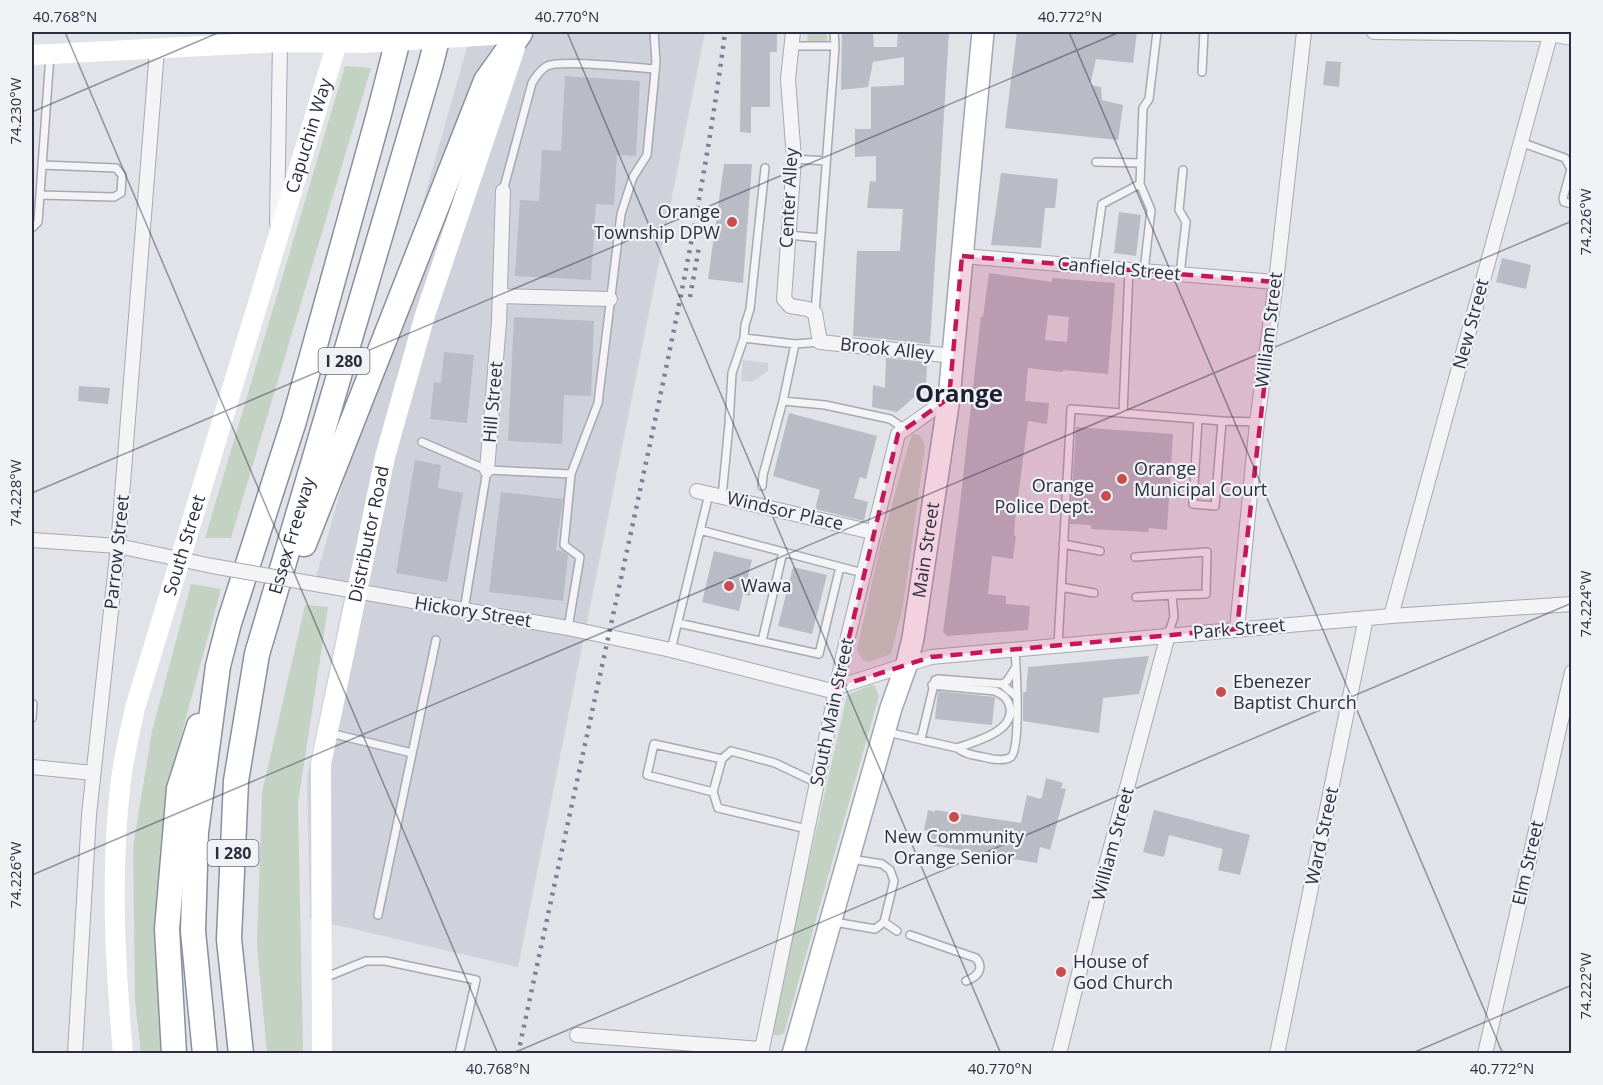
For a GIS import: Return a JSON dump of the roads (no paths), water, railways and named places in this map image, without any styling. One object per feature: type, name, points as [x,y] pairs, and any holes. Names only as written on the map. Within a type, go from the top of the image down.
[{"type":"highway","name":"Essex Freeway","points":[[205,1053],[192,931],[196,832],[218,666],[229,623],[294,421],[379,114],[399,32]]},
{"type":"highway","name":"Essex Freeway","points":[[241,1053],[230,939],[236,781],[257,654],[333,401],[439,32]]},
{"type":"highway","points":[[257,654],[310,529],[486,81],[525,32]]},
{"type":"highway","points":[[174,1053],[167,929],[179,789],[218,666]]},
{"type":"main road","points":[[41,55],[157,50],[221,42],[280,42],[338,37],[362,43],[525,32]]},
{"type":"main road","name":"Distributor Road","points":[[322,1053],[321,764],[385,457],[425,315],[525,32]]},
{"type":"main road","name":"Main Street","points":[[793,1053],[913,638],[950,398],[983,32]]},
{"type":"main road","name":"Capuchin Way","points":[[277,239],[338,37]]},
{"type":"main road","name":"South Street","points":[[123,1053],[115,961],[114,878],[121,778],[135,708],[277,239]]},
{"type":"street","name":"Center Alley","points":[[793,32],[788,79],[794,159],[784,299],[790,306],[808,309],[815,313]]},
{"type":"street","name":"William Street","points":[[1237,629],[1257,422],[1276,282],[1304,32]]},
{"type":"street","points":[[1374,32],[1550,33],[1572,38]]},
{"type":"street","name":"New Street","points":[[1392,616],[1550,33]]},
{"type":"street","name":"South Street","points":[[277,239],[280,42]]},
{"type":"street","name":"Parrow Street","points":[[75,1053],[93,773],[118,546],[157,50]]},
{"type":"street","name":"Hill Street","points":[[487,470],[500,296],[503,191]]},
{"type":"street","name":"Canfield Street","points":[[962,256],[1276,282]]},
{"type":"street","points":[[500,296],[610,299]]},
{"type":"street","points":[[815,313],[820,342]]},
{"type":"street","name":"Brook Alley","points":[[820,342],[954,356]]},
{"type":"street","name":"South Main Street","points":[[761,1051],[837,687],[872,532],[898,434],[950,398]]},
{"type":"street","name":"Windsor Place","points":[[709,494],[872,532]]},
{"type":"street","name":"Hickory Street","points":[[32,540],[118,546],[181,561],[568,628],[671,650],[828,690],[907,663]]},
{"type":"street","name":"Park Street","points":[[907,663],[931,657],[1015,649],[1570,600]]},
{"type":"street","name":"Ward Street","points":[[1277,1053],[1366,618]]},
{"type":"street","name":"William Street","points":[[1059,1053],[1105,869],[1168,635]]},
{"type":"street","name":"Elm Street","points":[[1485,1053],[1572,672]]},
{"type":"street","points":[[32,767],[93,773]]},
{"type":"street","points":[[577,1035],[761,1051]]},
{"type":"lane","points":[[568,628],[580,557],[564,545],[571,474],[597,403],[621,214],[633,177],[647,155],[655,69],[654,32]]},
{"type":"lane","points":[[815,313],[835,46],[834,32]]},
{"type":"lane","points":[[1144,271],[1151,210],[1140,184],[1143,108],[1149,99],[1157,32]]},
{"type":"lane","points":[[1202,72],[1204,32]]},
{"type":"lane","points":[[792,46],[835,46]]},
{"type":"lane","points":[[32,228],[38,222],[42,165],[41,55]]},
{"type":"lane","points":[[503,191],[532,83],[546,66],[557,63],[655,69]]},
{"type":"lane","points":[[1520,142],[1565,158],[1570,169],[1563,198],[1564,202],[1572,204]]},
{"type":"lane","points":[[794,159],[826,161]]},
{"type":"lane","points":[[1096,162],[1141,163]]},
{"type":"lane","points":[[40,195],[114,197],[121,193],[122,175],[116,168],[42,165]]},
{"type":"lane","points":[[671,650],[709,494],[732,373],[744,338],[750,309],[765,168]]},
{"type":"lane","points":[[1180,274],[1186,222],[1179,210],[1183,170]]},
{"type":"lane","points":[[1092,267],[1102,204],[1140,184]]},
{"type":"lane","points":[[788,236],[820,238]]},
{"type":"lane","points":[[1123,413],[1130,270]]},
{"type":"lane","points":[[744,338],[795,344],[820,342]]},
{"type":"lane","points":[[762,486],[795,344]]},
{"type":"lane","points":[[783,401],[825,405],[890,419],[905,429]]},
{"type":"lane","points":[[1058,645],[1071,409],[1257,422]]},
{"type":"lane","points":[[1198,419],[1193,504],[1215,507],[1222,421]]},
{"type":"lane","points":[[422,442],[487,470],[571,474]]},
{"type":"lane","name":"Hill Street","points":[[464,611],[487,470]]},
{"type":"lane","points":[[700,530],[863,573]]},
{"type":"lane","points":[[1063,544],[1100,551]]},
{"type":"lane","points":[[762,641],[783,552]]},
{"type":"lane","points":[[1135,557],[1207,552],[1206,594],[1136,597]]},
{"type":"lane","points":[[678,623],[819,654],[840,567]]},
{"type":"lane","points":[[1061,587],[1094,593]]},
{"type":"lane","points":[[1168,635],[1174,617],[1172,595]]},
{"type":"lane","points":[[378,915],[436,640]]},
{"type":"lane","points":[[885,731],[957,748],[964,753],[989,759],[1003,760],[1011,757],[1015,751],[1017,697],[1015,649]]},
{"type":"lane","points":[[921,740],[932,685],[938,679],[1002,684],[1007,681],[1016,667]]},
{"type":"lane","points":[[1002,684],[1017,697]]},
{"type":"lane","points":[[932,685],[995,691],[1004,695],[1008,700],[1011,714],[1003,727],[957,748]]},
{"type":"lane","points":[[32,704],[32,718]]},
{"type":"lane","points":[[328,732],[412,753]]},
{"type":"lane","points":[[713,792],[647,775],[654,744],[722,759]]},
{"type":"lane","points":[[807,829],[718,808],[713,792],[722,759],[731,751],[775,763],[817,783]]},
{"type":"lane","points":[[831,921],[875,929],[884,922],[894,881],[890,870],[882,864],[849,859]]},
{"type":"lane","points":[[884,922],[897,931]]},
{"type":"lane","points":[[910,935],[976,958],[980,970],[976,977],[966,981]]},
{"type":"lane","points":[[322,978],[366,961],[385,961],[476,980],[459,1053]]},
{"type":"railway","points":[[518,1054],[675,322],[698,207],[725,32]]},
{"type":"railway","points":[[690,297],[699,247]]},
{"type":"place","name":"Orange Township DPW","points":[[732,222]]},
{"type":"place","name":"Orange Municipal Court","points":[[1122,479]]},
{"type":"place","name":"Orange Police Dept.","points":[[1106,496]]},
{"type":"place","name":"Wawa","points":[[729,586]]},
{"type":"place","name":"Ebenezer Baptist Church","points":[[1221,692]]},
{"type":"place","name":"New Community Orange Senior","points":[[954,817]]},
{"type":"place","name":"House of God Church","points":[[1061,972]]},
{"type":"district","name":"Orange","points":[[959,394]]}]
